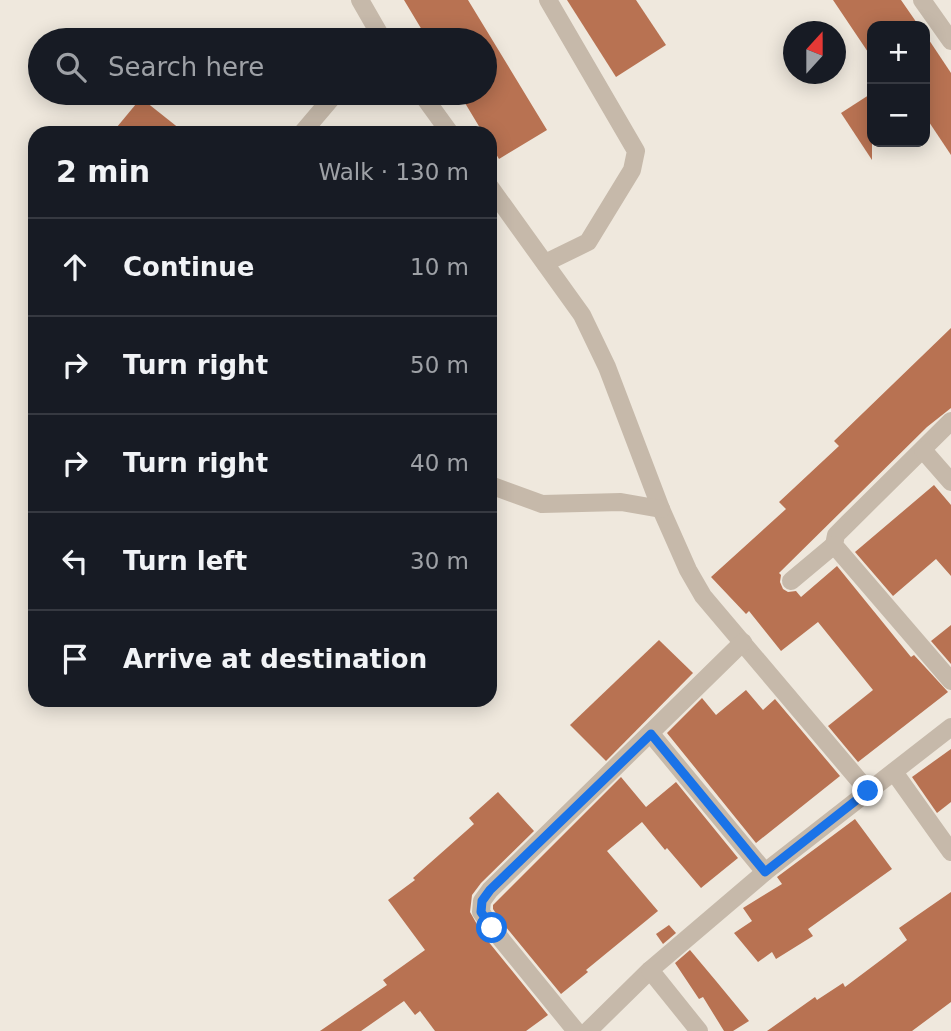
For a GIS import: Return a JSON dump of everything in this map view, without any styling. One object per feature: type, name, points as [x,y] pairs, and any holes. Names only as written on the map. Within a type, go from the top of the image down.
[{"type":"street","points":[[360,0],[371,28]]},
{"type":"street","points":[[545,263],[588,243],[632,170],[636,151],[548,0]]},
{"type":"street","points":[[922,0],[951,41]]},
{"type":"street","points":[[308,126],[326,105]]},
{"type":"street","points":[[430,105],[445,126]]},
{"type":"street","points":[[497,197],[582,315],[607,367],[661,509],[688,570],[704,596],[868,791]]},
{"type":"street","points":[[792,581],[834,545],[836,535],[951,421]]},
{"type":"street","points":[[923,450],[951,482]]},
{"type":"street","points":[[497,488],[542,504],[621,502],[661,509]]},
{"type":"street","points":[[834,545],[951,681]]},
{"type":"street","points":[[576,1031],[492,928],[481,912],[482,901],[490,890],[743,642]]},
{"type":"street","points":[[588,1031],[650,970],[765,872],[951,727]]},
{"type":"street","points":[[651,734],[765,872]]},
{"type":"street","points":[[894,772],[951,852]]},
{"type":"street","points":[[650,970],[699,1031]]},
{"type":"building","points":[[404,0],[468,0],[485,28],[421,28]]},
{"type":"building","points":[[567,0],[636,0],[666,45],[616,77]]},
{"type":"building","points":[[833,0],[901,0],[916,21],[867,21],[867,51]]},
{"type":"building","points":[[930,42],[951,73],[951,155],[930,124]]},
{"type":"building","points":[[497,48],[547,130],[499,159],[497,126],[479,126],[466,105],[497,105]]},
{"type":"building","points":[[867,96],[867,147],[872,147],[872,160],[841,113]]},
{"type":"building","points":[[135,105],[150,105],[176,126],[118,126]]},
{"type":"building","points":[[951,328],[951,408],[927,427],[779,573],[783,589],[788,592],[796,591],[801,597],[837,566],[911,657],[914,655],[948,692],[858,762],[828,726],[873,690],[818,622],[781,651],[749,611],[746,614],[711,577],[786,509],[779,502],[839,446],[834,441]]},
{"type":"building","points":[[934,485],[951,505],[951,576],[936,559],[893,596],[855,552]]},
{"type":"building","points":[[951,625],[951,664],[931,641]]},
{"type":"building","points":[[659,640],[693,673],[606,761],[570,725]]},
{"type":"building","points":[[746,690],[763,710],[775,699],[840,776],[756,843],[667,733],[702,698],[716,715]]},
{"type":"building","points":[[951,749],[951,802],[937,813],[912,777]]},
{"type":"building","points":[[621,777],[646,807],[676,782],[738,858],[701,888],[642,822],[607,851],[658,911],[561,994],[501,921],[493,905]]},
{"type":"building","points":[[498,792],[534,831],[481,883],[472,895],[470,912],[483,935],[548,1015],[526,1031],[435,1031],[420,1011],[415,1015],[404,1001],[361,1031],[320,1031],[387,985],[383,980],[425,950],[388,900],[415,880],[413,878],[474,824],[469,818]]},
{"type":"building","points":[[855,819],[892,869],[808,929],[813,936],[776,959],[772,952],[758,962],[734,933],[752,921],[743,908],[782,884],[777,877]]},
{"type":"building","points":[[951,892],[951,1002],[912,1031],[767,1031],[815,997],[817,1000],[843,983],[845,987],[885,957],[907,940],[899,928]]},
{"type":"building","points":[[669,925],[676,933],[663,944],[656,934]]},
{"type":"building","points":[[690,950],[749,1021],[733,1031],[724,1031],[703,997],[699,999],[675,963]]},
{"type":"route","points":[[492,928],[481,912],[482,901],[490,890],[651,734],[765,872],[868,791]]}]
